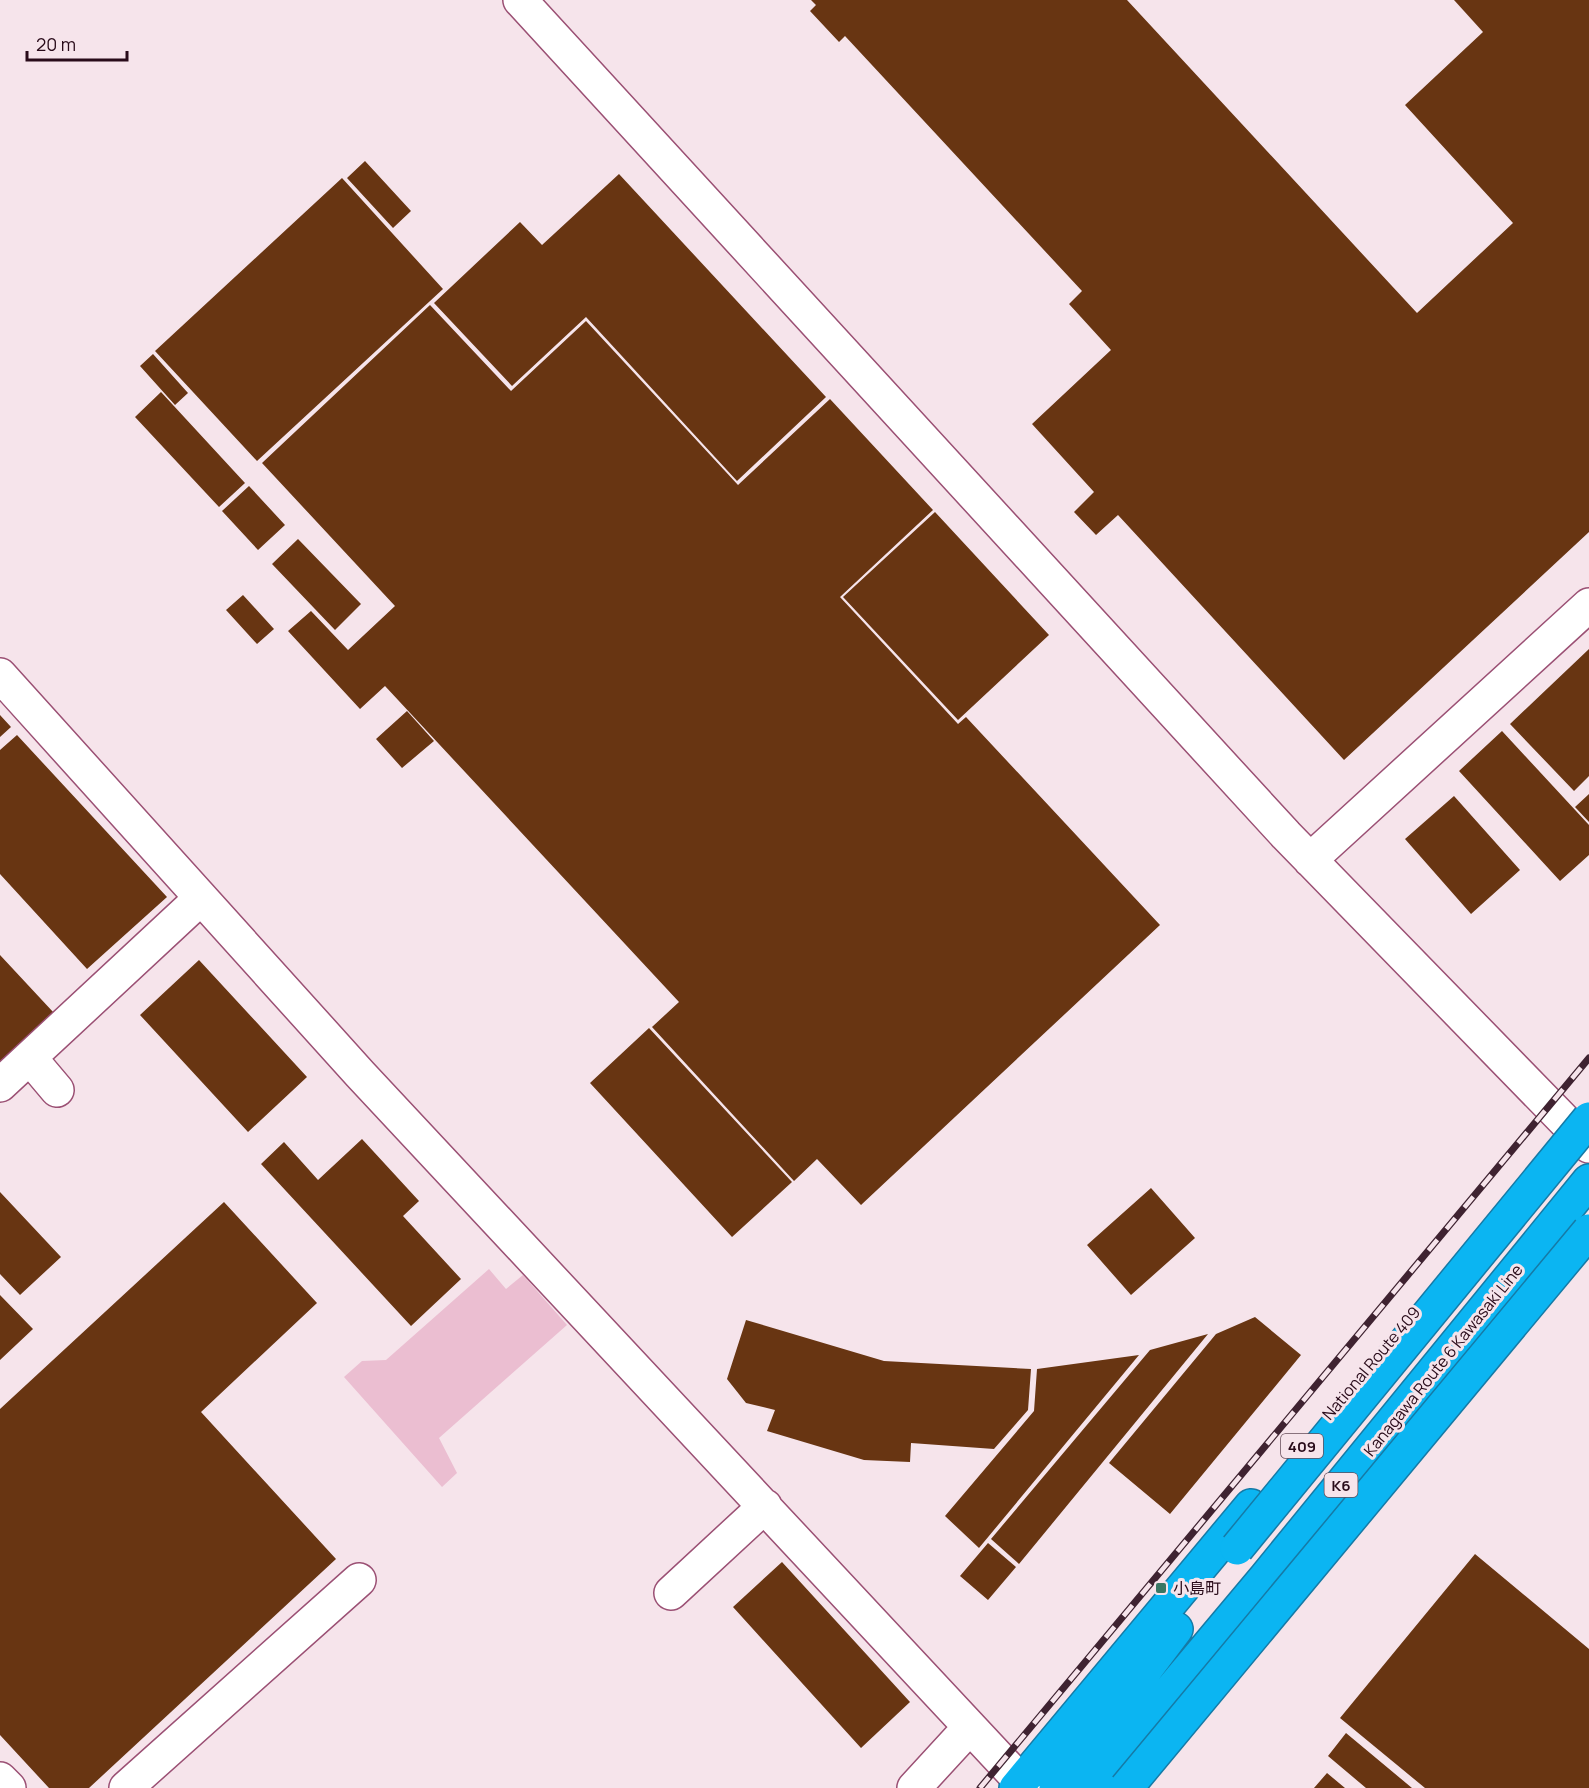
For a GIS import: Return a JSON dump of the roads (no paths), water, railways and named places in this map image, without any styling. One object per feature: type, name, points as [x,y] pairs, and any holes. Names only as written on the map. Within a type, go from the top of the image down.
[{"type":"highway","name":"National Route 409","points":[[1021,1786],[1584,1125]]},
{"type":"highway","points":[[1056,1788],[1237,1548],[1584,1125]]},
{"type":"highway","name":"Kanagawa Route 6 Kawasaki Line","points":[[1089,1788],[1266,1577],[1589,1180]]},
{"type":"highway","points":[[1133,1788],[1545,1269],[1589,1223]]},
{"type":"highway","name":"Kanagawa Route 6 Kawasaki Line","points":[[1126,1788],[1589,1233]]},
{"type":"lane","points":[[520,0],[1311,860],[1584,1125]]},
{"type":"lane","points":[[1311,860],[1589,605]]},
{"type":"lane","points":[[0,675],[360,1074],[765,1506],[970,1727],[1021,1786]]},
{"type":"lane","points":[[0,1085],[201,898]]},
{"type":"lane","points":[[30,1058],[57,1090]]},
{"type":"lane","points":[[671,1593],[765,1506]]},
{"type":"lane","points":[[126,1788],[359,1580]]},
{"type":"lane","points":[[914,1788],[970,1727]]},
{"type":"lane","points":[[0,1779],[9,1788]]},
{"type":"railway","points":[[980,1788],[1589,1058]]},
{"type":"place","name":"小島町","points":[[1161,1588]]}]
